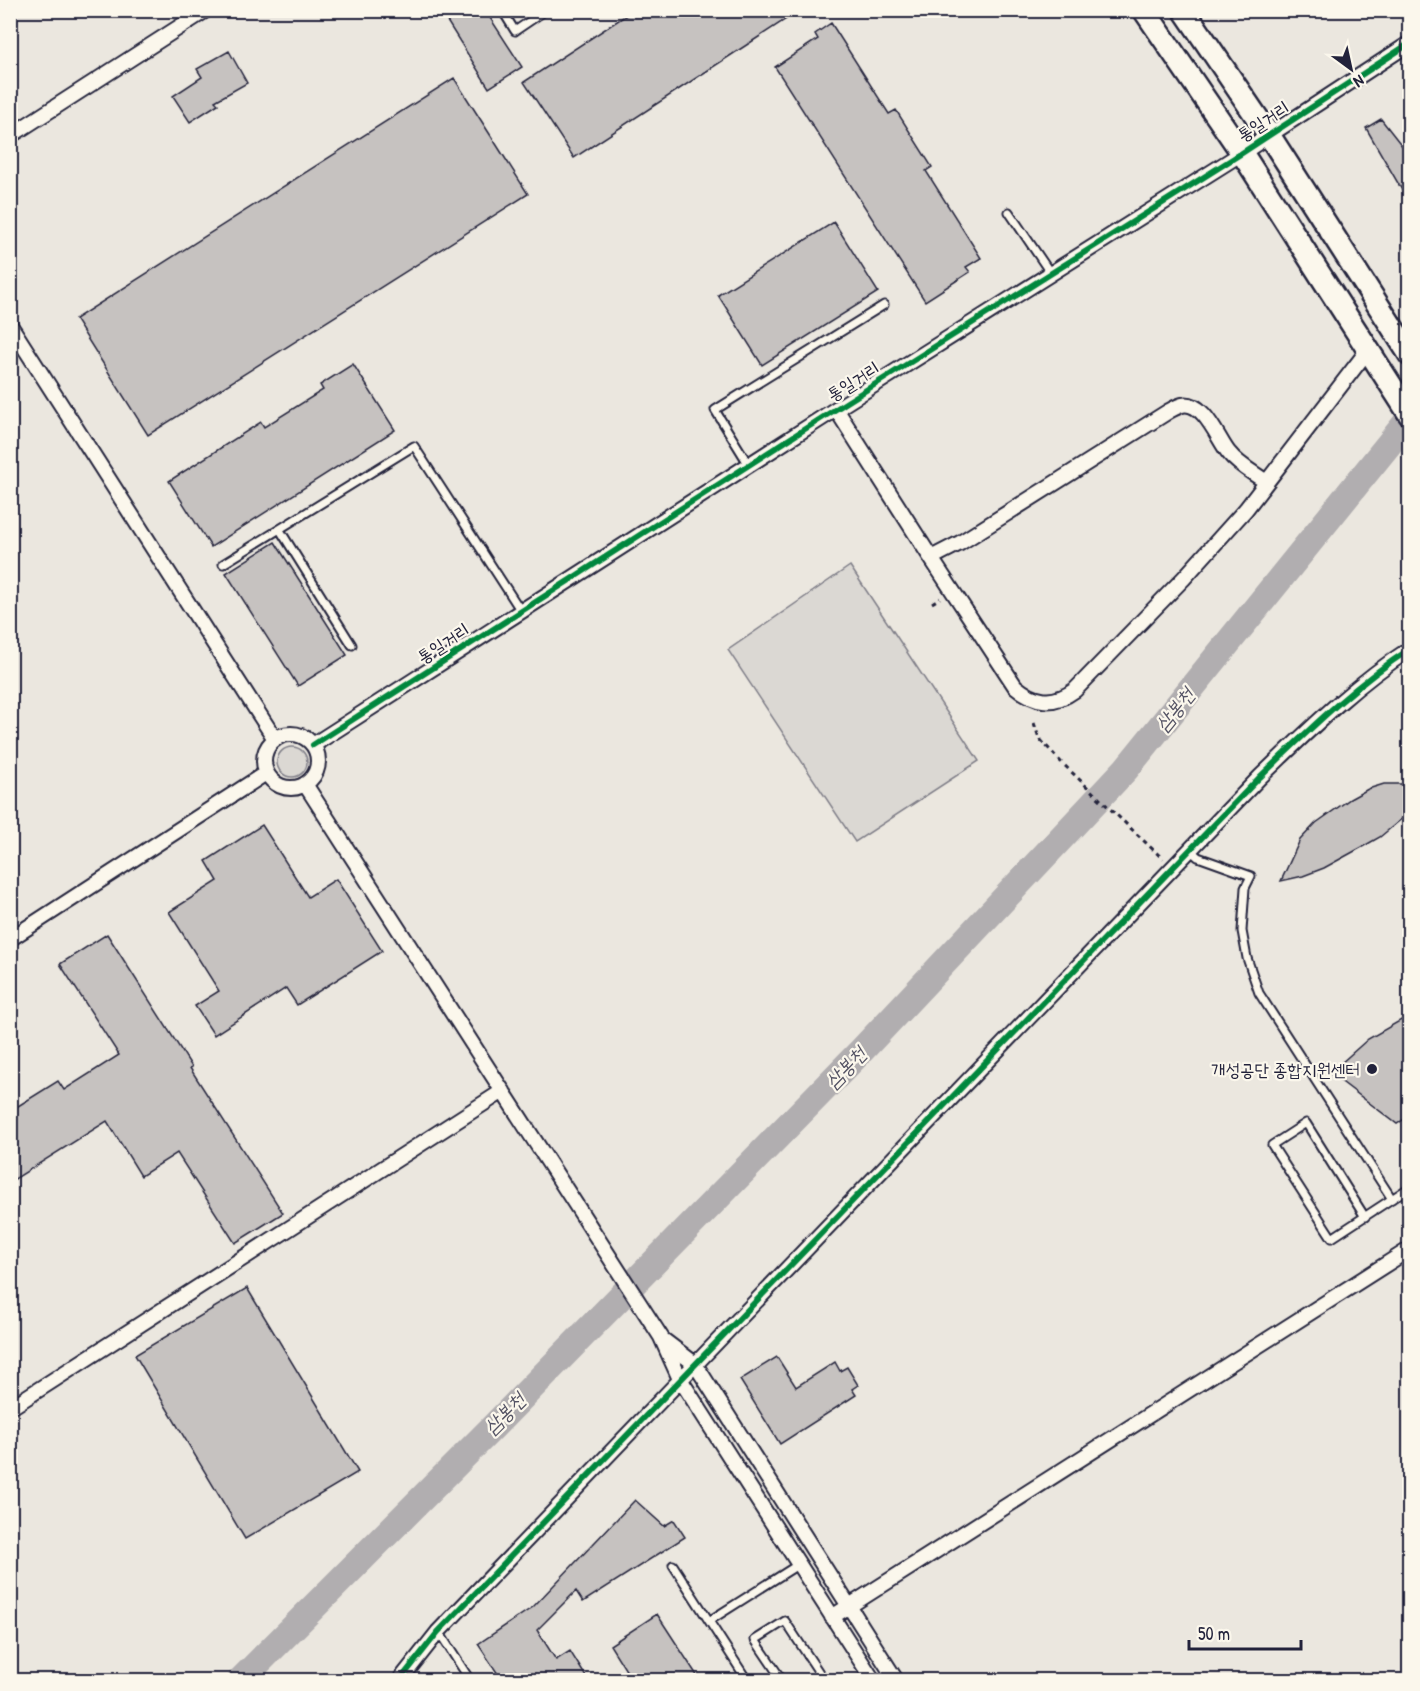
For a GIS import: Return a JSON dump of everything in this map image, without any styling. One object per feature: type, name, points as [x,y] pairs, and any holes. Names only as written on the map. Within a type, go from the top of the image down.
[{"type":"main road","points":[[1144,10],[1242,153],[1410,415]]},
{"type":"main road","points":[[1184,10],[1269,135],[1410,354]]},
{"type":"street","points":[[10,136],[206,10]]},
{"type":"street","name":"통일거리","points":[[313,745],[836,409],[1242,153],[1410,43]]},
{"type":"street","points":[[10,324],[275,739]]},
{"type":"street","points":[[836,409],[930,558],[1015,686],[1026,695],[1053,701],[1064,698],[1075,690],[1184,578],[1246,509],[1368,350]]},
{"type":"street","points":[[930,558],[960,543],[1169,411],[1184,404],[1196,408],[1204,415],[1228,453],[1266,482]]},
{"type":"street","points":[[399,1680],[438,1632],[1260,777],[1328,712],[1410,650]]},
{"type":"street","points":[[287,734],[295,734],[307,739],[313,745],[318,757],[317,766],[314,775],[305,784],[292,788],[283,787],[272,781],[266,773],[263,762],[264,754],[275,739],[287,734]]},
{"type":"street","points":[[10,939],[266,773]]},
{"type":"street","points":[[305,784],[661,1337],[680,1379],[873,1680]]},
{"type":"street","points":[[10,1408],[503,1091]]},
{"type":"street","points":[[832,1617],[1410,1249]]},
{"type":"street","points":[[661,1337],[695,1364],[896,1680]]},
{"type":"lane","points":[[502,10],[515,32],[546,10]]},
{"type":"lane","points":[[1009,212],[1052,273]]},
{"type":"lane","points":[[749,465],[715,410],[884,305]]},
{"type":"lane","points":[[223,564],[414,446],[521,611]]},
{"type":"lane","points":[[280,530],[352,645]]},
{"type":"lane","points":[[1190,850],[1198,857],[1251,876],[1245,888],[1242,931],[1247,958],[1259,993],[1392,1199]]},
{"type":"lane","points":[[1365,1217],[1306,1123],[1272,1145],[1332,1238],[1365,1217],[1392,1199],[1410,1188]]},
{"type":"lane","points":[[709,1621],[798,1564]]},
{"type":"lane","points":[[673,1565],[747,1680]]},
{"type":"lane","points":[[782,1680],[756,1640],[785,1621],[824,1680]]},
{"type":"lane","points":[[438,1632],[470,1680]]},
{"type":"path","points":[[1034,723],[1039,738],[1061,762],[1167,862]]},
{"type":"shaded area","points":[[11,11],[1409,11],[1409,1680],[11,1680]]},
{"type":"shaded area","points":[[850,566],[979,761],[855,842],[728,650]]},
{"type":"shaded area","points":[[292,747],[303,751],[307,762],[303,773],[292,777],[281,773],[277,762],[281,751]]},
{"type":"building","points":[[440,10],[485,10],[522,67],[489,88]]},
{"type":"building","points":[[634,10],[800,10],[574,158],[524,82]]},
{"type":"building","points":[[831,23],[889,114],[896,110],[932,167],[926,171],[981,258],[966,267],[970,272],[925,301],[775,67],[818,39],[815,34]]},
{"type":"building","points":[[229,51],[247,83],[215,101],[218,104],[190,122],[173,96],[202,77],[197,69]]},
{"type":"building","points":[[454,78],[528,194],[148,435],[75,319]]},
{"type":"building","points":[[1381,119],[1410,156],[1410,204],[1366,128]]},
{"type":"building","points":[[834,222],[878,292],[762,365],[718,295]]},
{"type":"building","points":[[353,364],[395,430],[211,547],[169,481],[261,422],[264,427],[323,390],[320,385]]},
{"type":"building","points":[[275,542],[347,655],[298,686],[226,573]]},
{"type":"building","points":[[1384,784],[1410,784],[1410,812],[1380,837],[1324,868],[1281,881],[1300,840],[1316,823],[1350,799],[1368,789]]},
{"type":"building","points":[[262,825],[308,897],[336,879],[382,951],[297,1005],[286,988],[214,1035],[195,1006],[219,991],[169,912],[218,881],[206,861]]},
{"type":"building","points":[[107,934],[283,1213],[235,1243],[177,1153],[141,1176],[107,1121],[10,1182],[10,1111],[58,1081],[64,1090],[119,1055],[60,964]]},
{"type":"building","name":"개성공단 종합지원센터","points":[[1410,1015],[1410,1115],[1397,1124],[1330,1073],[1368,1039]]},
{"type":"building","points":[[247,1288],[358,1472],[245,1539],[135,1355]]},
{"type":"building","points":[[777,1357],[796,1387],[835,1362],[840,1371],[847,1367],[858,1385],[852,1389],[856,1395],[780,1444],[740,1380]]},
{"type":"building","points":[[635,1500],[664,1526],[674,1520],[685,1537],[583,1602],[576,1591],[537,1630],[556,1660],[570,1651],[588,1680],[502,1680],[478,1644],[533,1607]]},
{"type":"building","points":[[657,1614],[700,1680],[632,1680],[610,1645]]},
{"type":"waterway","name":"삼봉천","points":[[241,1680],[493,1427],[862,1050],[1126,769],[1410,418]]},
{"type":"cycle path","points":[[313,745],[836,409],[1242,153],[1410,43]]},
{"type":"cycle path","points":[[400,1680],[438,1632],[1260,777],[1350,693],[1410,649]]},
{"type":"place","name":"개성공단 종합지원센터","points":[[1372,1069]]}]
